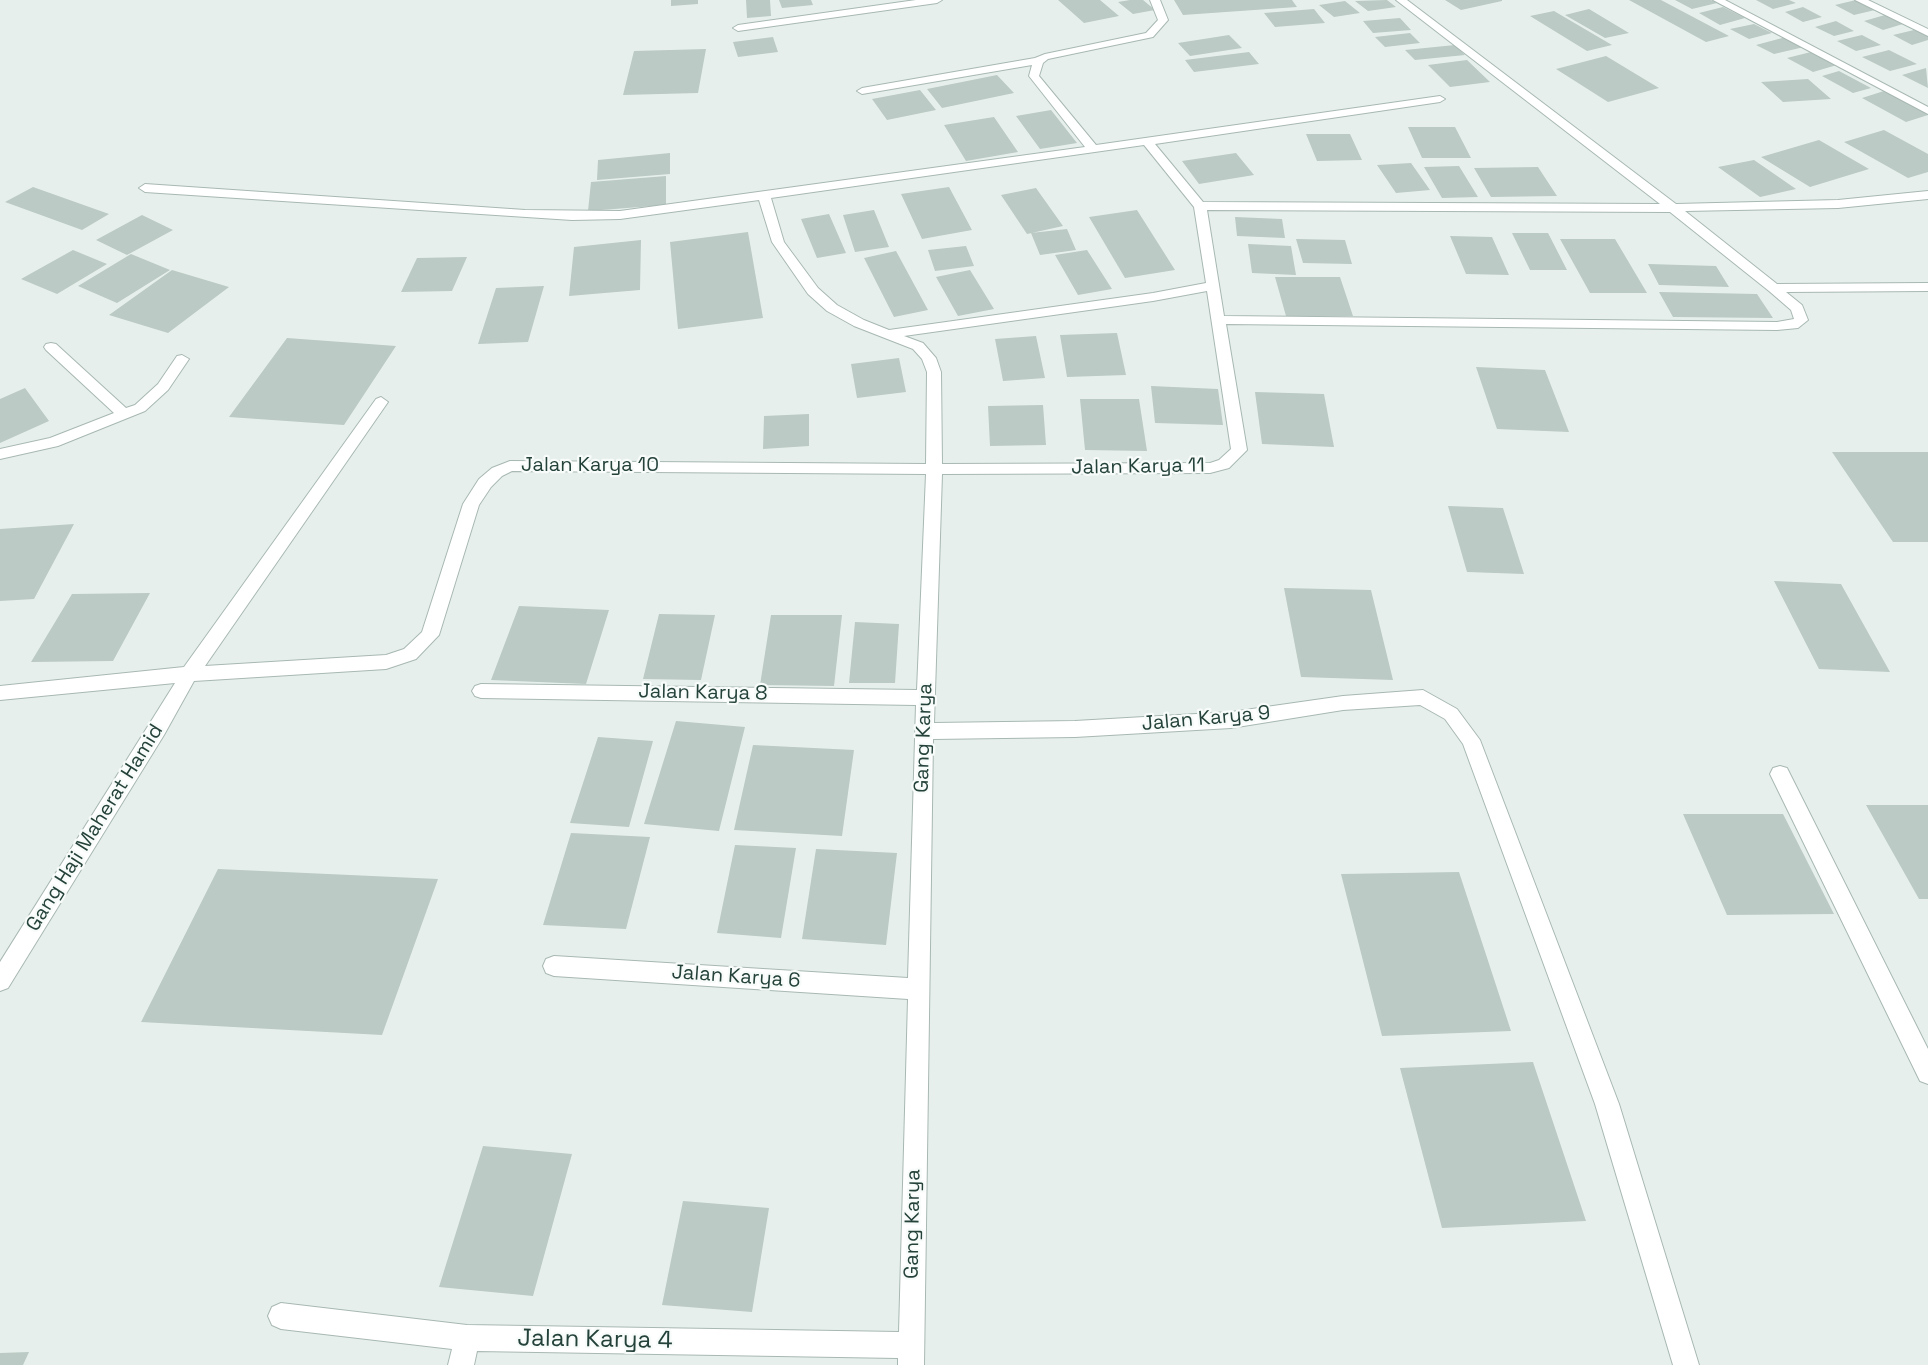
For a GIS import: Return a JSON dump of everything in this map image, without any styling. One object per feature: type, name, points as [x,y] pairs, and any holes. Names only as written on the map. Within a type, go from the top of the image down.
[{"type":"street","points":[[738,28],[937,0]]},
{"type":"street","points":[[862,91],[1038,62],[1044,57],[1149,35],[1163,20],[1155,0]]},
{"type":"street","points":[[1147,142],[1200,206],[1217,320],[1793,326],[1801,320],[1797,308],[1774,288],[1401,0]]},
{"type":"street","points":[[1718,0],[1928,111]]},
{"type":"street","points":[[1860,0],[1928,33]]},
{"type":"street","points":[[1038,62],[1034,76],[1094,150]]},
{"type":"street","points":[[145,188],[572,216],[620,215],[1094,150],[1440,99]]},
{"type":"street","name":"Gang Karya","points":[[764,195],[778,242],[813,291],[832,308],[860,323],[918,346],[929,357],[934,372],[934,469],[924,731],[911,1355]]},
{"type":"street","points":[[1200,206],[1673,208],[1838,204],[1928,195]]},
{"type":"street","points":[[892,334],[1153,297],[1211,286]]},
{"type":"street","points":[[1774,288],[1928,287]]},
{"type":"street","name":"Jalan Karya 11","points":[[934,469],[1210,468],[1224,464],[1239,450],[1217,320]]},
{"type":"street","points":[[51,347],[125,415]]},
{"type":"street","points":[[0,454],[53,442],[140,408],[163,387],[183,358]]},
{"type":"street","name":"Gang Haji Maherat Hamid","points":[[0,981],[158,730],[189,674],[381,402]]},
{"type":"street","name":"Jalan Karya 10","points":[[0,693],[189,674],[386,662],[410,654],[430,635],[471,504],[484,483],[496,472],[510,466],[934,469]]},
{"type":"street","name":"Jalan Karya 8","points":[[481,691],[588,690],[925,698]]},
{"type":"street","name":"Jalan Karya 9","points":[[924,731],[1075,729],[1231,720],[1342,703],[1423,697],[1451,714],[1471,740],[1607,1104],[1686,1365]]},
{"type":"street","points":[[1780,774],[1928,1072]]},
{"type":"street","name":"Jalan Karya 6","points":[[554,966],[918,989]]},
{"type":"street","name":"Jalan Karya 4","points":[[281,1316],[467,1338],[911,1355]]},
{"type":"street","points":[[461,1365],[467,1338]]},
{"type":"building","points":[[671,0],[698,0],[698,4],[671,6]]},
{"type":"building","points":[[746,0],[770,0],[771,16],[747,18]]},
{"type":"building","points":[[779,0],[811,0],[813,5],[782,8]]},
{"type":"building","points":[[1058,0],[1100,0],[1119,16],[1084,23]]},
{"type":"building","points":[[1143,0],[1155,10],[1133,14],[1118,2]]},
{"type":"building","points":[[1174,0],[1292,0],[1297,7],[1183,15]]},
{"type":"building","points":[[1387,0],[1396,7],[1368,11],[1355,1]]},
{"type":"building","points":[[1445,0],[1502,0],[1502,1],[1461,10]]},
{"type":"building","points":[[1629,0],[1661,0],[1729,36],[1706,42]]},
{"type":"building","points":[[1675,0],[1711,0],[1717,3],[1692,9]]},
{"type":"building","points":[[1756,0],[1789,0],[1796,3],[1773,9]]},
{"type":"building","points":[[1856,0],[1875,10],[1854,15],[1835,5]]},
{"type":"building","points":[[1345,1],[1360,13],[1334,17],[1319,5]]},
{"type":"building","points":[[1723,7],[1745,18],[1720,25],[1699,13]]},
{"type":"building","points":[[1803,7],[1822,17],[1803,22],[1785,12]]},
{"type":"building","points":[[1314,9],[1325,23],[1275,27],[1264,13]]},
{"type":"building","points":[[1589,9],[1629,33],[1605,38],[1565,15]]},
{"type":"building","points":[[1554,11],[1612,45],[1587,51],[1530,16]]},
{"type":"building","points":[[1885,15],[1903,24],[1883,30],[1864,21]]},
{"type":"building","points":[[1400,18],[1411,30],[1373,33],[1363,21]]},
{"type":"building","points":[[1836,21],[1854,31],[1834,36],[1815,27]]},
{"type":"building","points":[[1754,24],[1772,33],[1749,39],[1730,29]]},
{"type":"building","points":[[1914,30],[1928,36],[1928,40],[1912,45],[1893,35]]},
{"type":"building","points":[[1410,33],[1420,43],[1385,47],[1375,37]]},
{"type":"building","points":[[1229,35],[1242,48],[1190,56],[1178,43]]},
{"type":"building","points":[[1862,35],[1881,45],[1856,51],[1837,41]]},
{"type":"building","points":[[773,37],[778,52],[738,57],[733,42]]},
{"type":"building","points":[[1786,37],[1804,47],[1774,54],[1756,45]]},
{"type":"building","points":[[1455,45],[1465,55],[1415,60],[1405,50]]},
{"type":"building","points":[[706,49],[698,93],[623,95],[634,51]]},
{"type":"building","points":[[1889,50],[1917,64],[1890,71],[1862,57]]},
{"type":"building","points":[[1249,52],[1259,64],[1194,72],[1185,60]]},
{"type":"building","points":[[1811,52],[1837,65],[1813,72],[1787,58]]},
{"type":"building","points":[[1606,56],[1659,88],[1608,102],[1556,69]]},
{"type":"building","points":[[1467,60],[1490,82],[1450,87],[1428,65]]},
{"type":"building","points":[[1926,68],[1928,88],[1902,75]]},
{"type":"building","points":[[1839,71],[1871,88],[1853,93],[1822,76]]},
{"type":"building","points":[[997,75],[1014,93],[942,108],[927,89]]},
{"type":"building","points":[[1808,79],[1831,99],[1783,102],[1761,82]]},
{"type":"building","points":[[920,90],[936,110],[887,120],[872,99]]},
{"type":"building","points":[[1884,91],[1928,115],[1906,122],[1862,98]]},
{"type":"building","points":[[1051,110],[1077,143],[1040,149],[1016,116]]},
{"type":"building","points":[[994,117],[1018,152],[966,161],[944,125]]},
{"type":"building","points":[[1408,127],[1455,127],[1471,158],[1422,158]]},
{"type":"building","points":[[1884,130],[1928,154],[1928,172],[1908,178],[1844,142]]},
{"type":"building","points":[[1306,134],[1350,134],[1362,160],[1317,161]]},
{"type":"building","points":[[1819,140],[1869,169],[1810,187],[1761,157]]},
{"type":"building","points":[[670,153],[670,174],[597,180],[598,160]]},
{"type":"building","points":[[1236,153],[1254,175],[1199,184],[1182,161]]},
{"type":"building","points":[[1754,160],[1796,189],[1760,197],[1718,167]]},
{"type":"building","points":[[1411,163],[1430,190],[1396,193],[1377,165]]},
{"type":"building","points":[[1459,166],[1478,197],[1442,198],[1424,167]]},
{"type":"building","points":[[1538,167],[1557,196],[1491,197],[1474,168]]},
{"type":"building","points":[[666,176],[666,205],[588,211],[591,182]]},
{"type":"building","points":[[33,187],[109,214],[82,230],[5,202]]},
{"type":"building","points":[[949,187],[972,230],[922,239],[901,194]]},
{"type":"building","points":[[1036,188],[1063,226],[1027,234],[1001,195]]},
{"type":"building","points":[[874,210],[889,247],[855,252],[843,215]]},
{"type":"building","points":[[1137,210],[1175,270],[1125,278],[1089,217]]},
{"type":"building","points":[[829,214],[846,253],[817,258],[801,219]]},
{"type":"building","points":[[142,215],[173,230],[127,255],[96,240]]},
{"type":"building","points":[[1235,217],[1282,219],[1285,238],[1237,236]]},
{"type":"building","points":[[1067,229],[1076,250],[1040,255],[1031,233]]},
{"type":"building","points":[[748,232],[763,318],[678,329],[670,242]]},
{"type":"building","points":[[1512,233],[1548,233],[1567,270],[1530,270]]},
{"type":"building","points":[[1450,236],[1492,237],[1509,275],[1466,274]]},
{"type":"building","points":[[1296,239],[1345,240],[1352,264],[1303,263]]},
{"type":"building","points":[[1560,239],[1615,239],[1647,293],[1590,293]]},
{"type":"building","points":[[641,240],[640,290],[569,296],[574,247]]},
{"type":"building","points":[[1248,244],[1291,246],[1296,275],[1252,273]]},
{"type":"building","points":[[966,246],[974,266],[935,271],[928,250]]},
{"type":"building","points":[[73,250],[107,264],[57,294],[21,279]]},
{"type":"building","points":[[1087,250],[1112,289],[1078,295],[1055,255]]},
{"type":"building","points":[[896,251],[928,310],[894,317],[864,258]]},
{"type":"building","points":[[131,254],[170,270],[117,303],[78,286]]},
{"type":"building","points":[[467,257],[452,291],[401,292],[417,258]]},
{"type":"building","points":[[1648,264],[1716,266],[1729,287],[1659,285]]},
{"type":"building","points":[[172,270],[229,287],[168,333],[109,315]]},
{"type":"building","points":[[970,270],[994,309],[958,316],[936,277]]},
{"type":"building","points":[[1275,277],[1340,277],[1353,316],[1286,316]]},
{"type":"building","points":[[544,286],[528,342],[478,344],[496,288]]},
{"type":"building","points":[[1659,292],[1757,294],[1773,318],[1673,317]]},
{"type":"building","points":[[1117,333],[1126,375],[1067,377],[1060,335]]},
{"type":"building","points":[[1036,336],[1045,378],[1003,381],[995,339]]},
{"type":"building","points":[[287,338],[396,346],[344,425],[229,417]]},
{"type":"building","points":[[899,358],[906,392],[857,398],[851,364]]},
{"type":"building","points":[[1476,367],[1545,370],[1569,432],[1497,429]]},
{"type":"building","points":[[1151,386],[1218,389],[1223,425],[1155,423]]},
{"type":"building","points":[[25,388],[49,421],[0,443],[0,399]]},
{"type":"building","points":[[1255,392],[1324,394],[1334,447],[1262,444]]},
{"type":"building","points":[[1080,399],[1139,399],[1147,451],[1085,450]]},
{"type":"building","points":[[1043,405],[1046,445],[990,446],[988,406]]},
{"type":"building","points":[[809,414],[809,446],[763,449],[764,416]]},
{"type":"building","points":[[1832,452],[1928,452],[1928,542],[1893,542]]},
{"type":"building","points":[[1448,506],[1503,508],[1524,574],[1467,572]]},
{"type":"building","points":[[74,524],[34,599],[0,601],[0,529]]},
{"type":"building","points":[[1774,581],[1841,584],[1890,672],[1819,669]]},
{"type":"building","points":[[1284,588],[1371,590],[1393,680],[1301,677]]},
{"type":"building","points":[[150,593],[113,661],[31,662],[72,594]]},
{"type":"building","points":[[519,606],[609,610],[586,684],[491,680]]},
{"type":"building","points":[[659,614],[715,615],[701,680],[643,679]]},
{"type":"building","points":[[771,615],[842,615],[834,686],[760,685]]},
{"type":"building","points":[[855,622],[899,624],[895,683],[849,683]]},
{"type":"building","points":[[676,721],[745,727],[719,831],[644,824]]},
{"type":"building","points":[[598,737],[653,741],[629,827],[570,823]]},
{"type":"building","points":[[753,745],[854,750],[842,836],[734,830]]},
{"type":"building","points":[[1866,805],[1928,805],[1928,899],[1919,899]]},
{"type":"building","points":[[1683,814],[1783,814],[1834,914],[1727,915]]},
{"type":"building","points":[[571,833],[650,837],[626,929],[543,925]]},
{"type":"building","points":[[735,845],[796,848],[781,938],[717,933]]},
{"type":"building","points":[[816,849],[897,853],[886,945],[802,939]]},
{"type":"building","points":[[218,869],[438,879],[382,1035],[141,1022]]},
{"type":"building","points":[[1459,872],[1511,1031],[1382,1036],[1341,874]]},
{"type":"building","points":[[1533,1062],[1586,1221],[1442,1228],[1400,1068]]},
{"type":"building","points":[[483,1146],[572,1154],[533,1296],[439,1287]]},
{"type":"building","points":[[683,1201],[769,1208],[752,1312],[662,1305]]},
{"type":"building","points":[[29,1352],[23,1365],[0,1365],[0,1353]]}]
